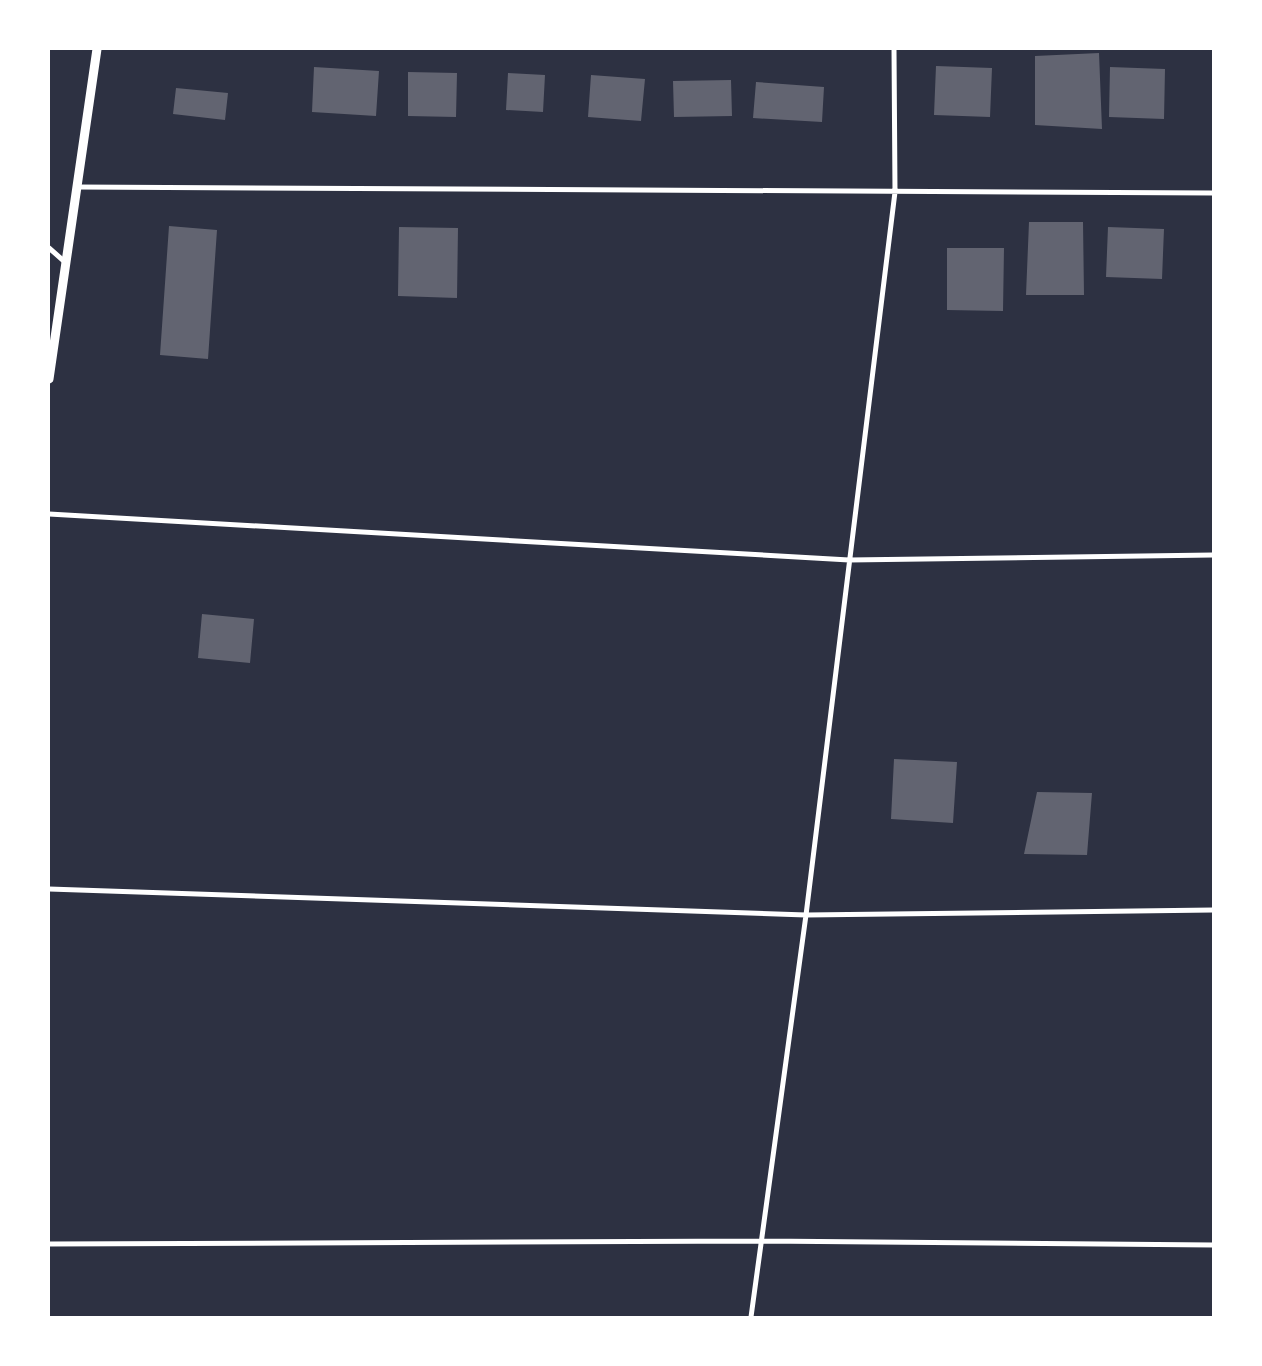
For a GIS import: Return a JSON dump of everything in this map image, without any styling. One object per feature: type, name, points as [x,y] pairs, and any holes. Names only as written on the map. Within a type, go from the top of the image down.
[{"type":"street","points":[[49,379],[97,49]]},
{"type":"street","points":[[751,1317],[806,915],[895,192],[894,49]]},
{"type":"street","points":[[76,188],[1213,193]]},
{"type":"street","points":[[49,248],[66,262]]},
{"type":"street","points":[[49,514],[849,560],[1213,555]]},
{"type":"street","points":[[49,889],[806,915],[1213,910]]},
{"type":"street","points":[[49,1244],[761,1242],[1213,1245]]},
{"type":"building","points":[[1099,53],[1102,129],[1035,125],[1035,56]]},
{"type":"building","points":[[936,66],[992,68],[990,117],[934,115]]},
{"type":"building","points":[[314,67],[379,71],[376,116],[312,112]]},
{"type":"building","points":[[1110,67],[1165,69],[1164,119],[1109,117]]},
{"type":"building","points":[[408,72],[457,73],[456,117],[408,116]]},
{"type":"building","points":[[508,73],[545,75],[543,112],[506,110]]},
{"type":"building","points":[[591,75],[645,79],[641,121],[588,117]]},
{"type":"building","points":[[731,80],[732,116],[674,117],[673,81]]},
{"type":"building","points":[[756,82],[824,87],[822,122],[753,118]]},
{"type":"building","points":[[176,88],[228,93],[225,120],[173,114]]},
{"type":"building","points":[[1029,222],[1083,222],[1084,295],[1026,295]]},
{"type":"building","points":[[169,226],[217,230],[208,359],[160,355]]},
{"type":"building","points":[[399,227],[458,228],[457,298],[398,296]]},
{"type":"building","points":[[1108,227],[1164,229],[1162,279],[1106,277]]},
{"type":"building","points":[[947,248],[1004,248],[1003,311],[947,310]]},
{"type":"building","points":[[202,614],[254,619],[250,663],[198,658]]},
{"type":"building","points":[[894,759],[957,762],[953,823],[891,819]]},
{"type":"building","points":[[1037,792],[1092,793],[1087,855],[1024,854]]}]
